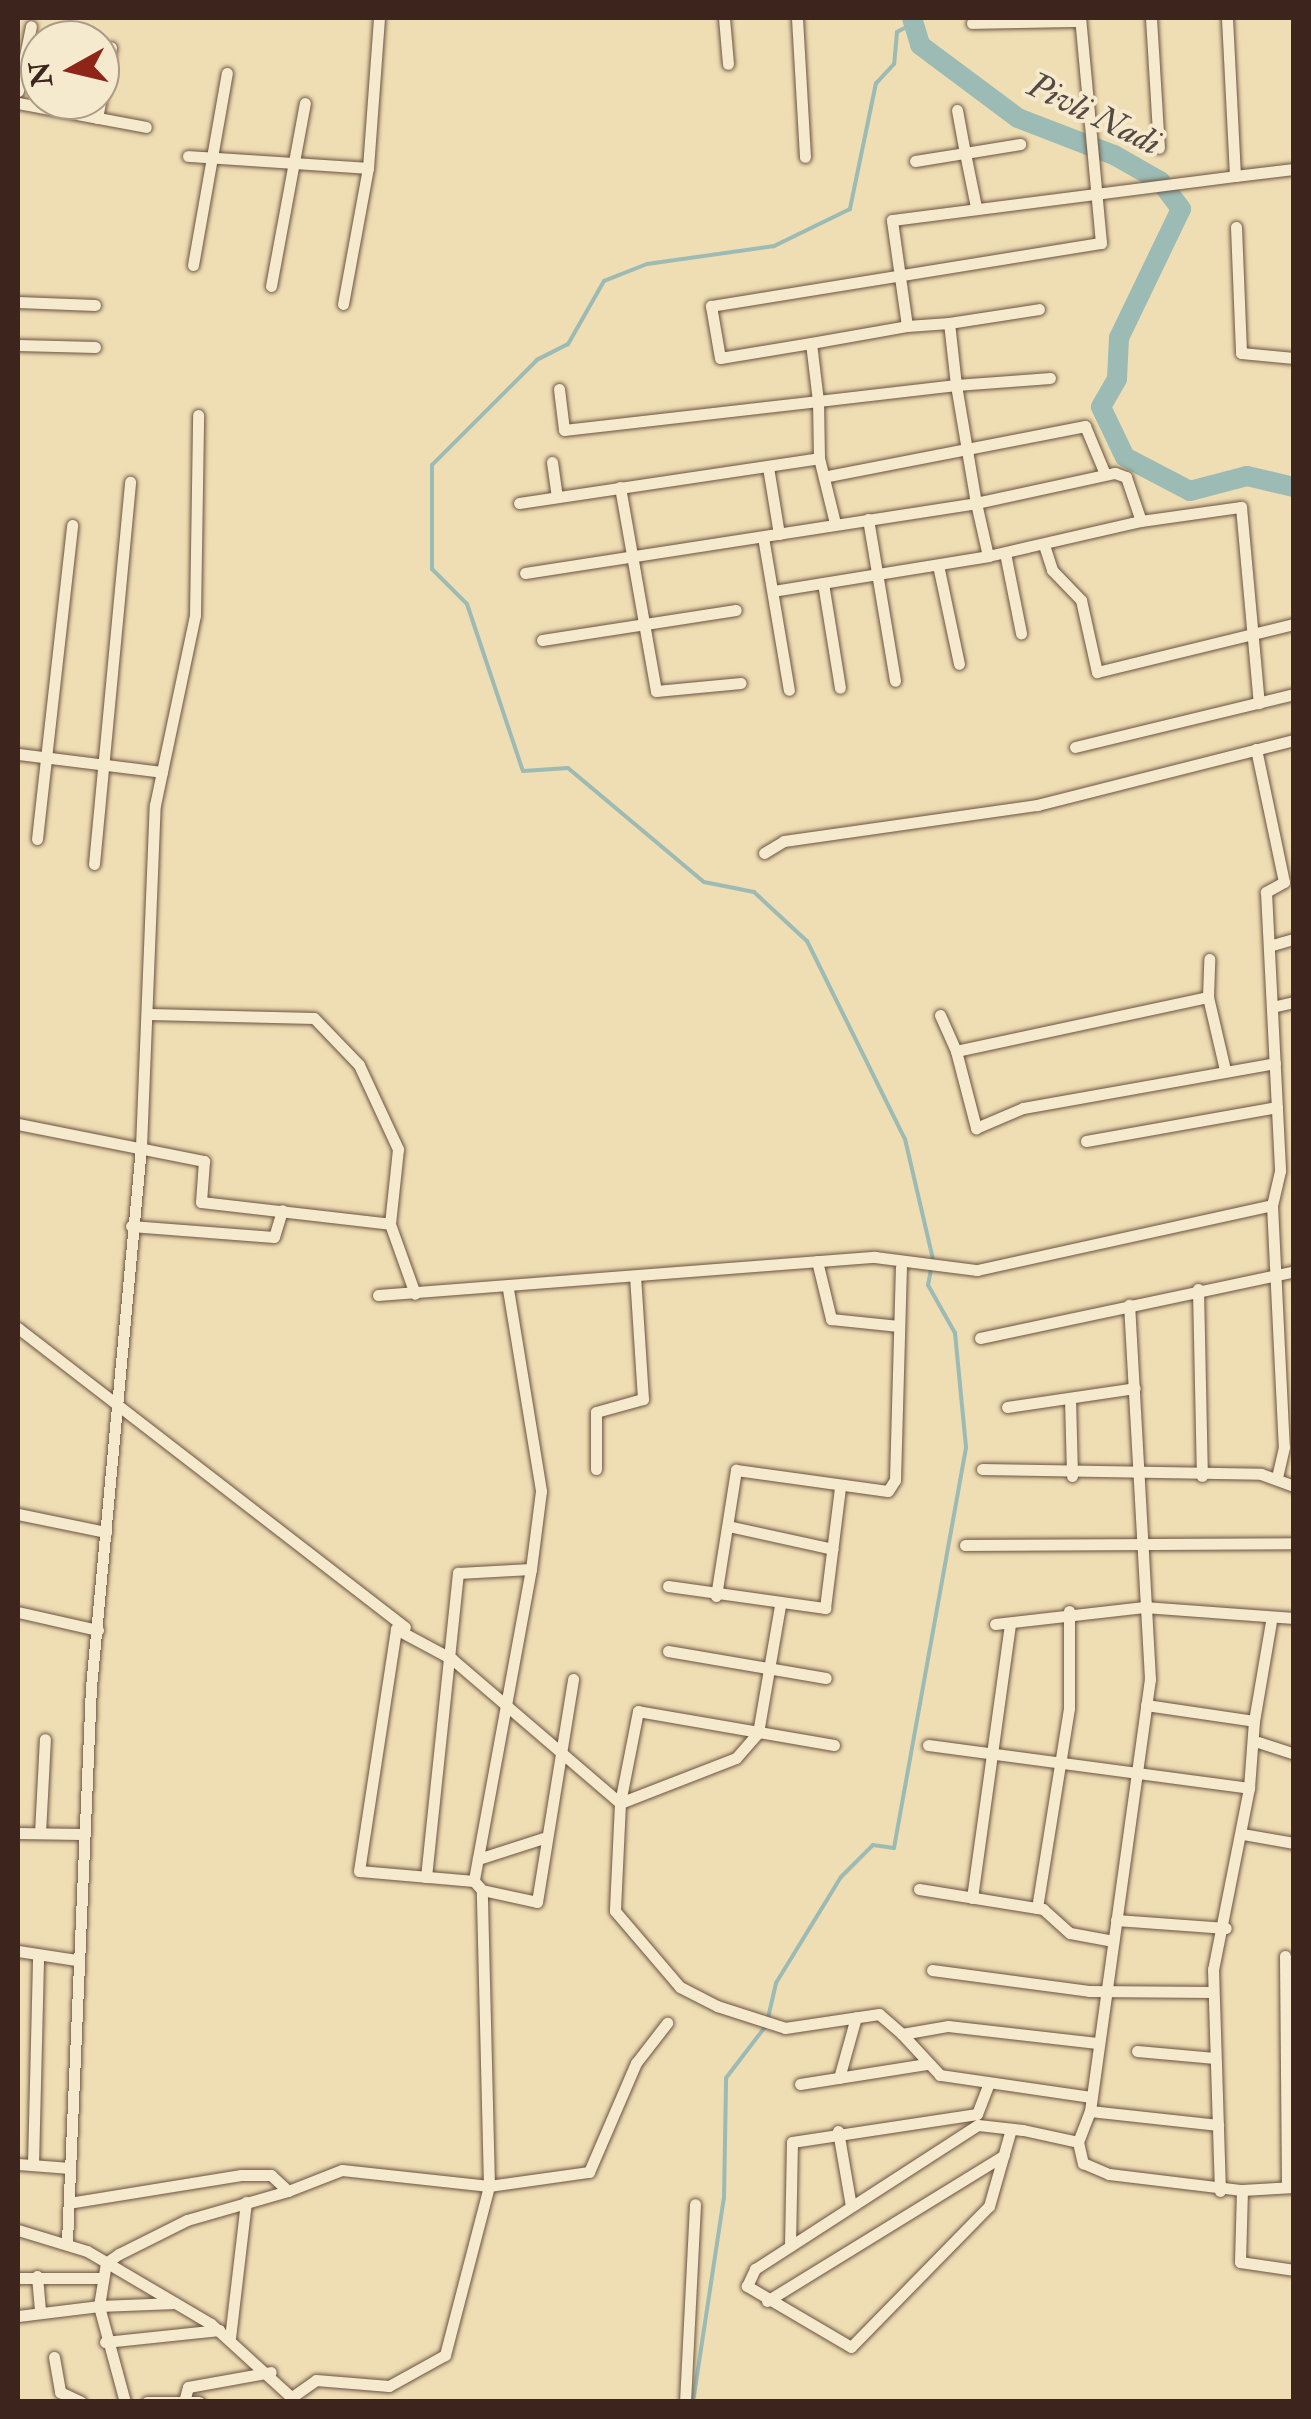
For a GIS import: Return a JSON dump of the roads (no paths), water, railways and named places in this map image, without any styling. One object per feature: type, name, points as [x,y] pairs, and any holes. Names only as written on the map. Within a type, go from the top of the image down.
[{"type":"street","points":[[343,304],[368,168],[379,18]]},
{"type":"street","points":[[724,18],[728,64]]},
{"type":"street","points":[[797,18],[805,157]]},
{"type":"street","points":[[1151,18],[1158,148]]},
{"type":"street","points":[[1227,18],[1234,176]]},
{"type":"street","points":[[972,23],[1080,19],[1082,115],[1101,243],[711,306],[720,358],[1040,308]]},
{"type":"street","points":[[194,265],[226,73]]},
{"type":"street","points":[[271,286],[305,103]]},
{"type":"street","points":[[957,110],[976,207]]},
{"type":"street","points":[[107,120],[146,127]]},
{"type":"street","points":[[914,161],[1020,144]]},
{"type":"street","points":[[188,156],[295,159],[368,168]]},
{"type":"street","points":[[907,326],[892,220],[1092,191],[1175,187],[1294,168]]},
{"type":"street","points":[[1236,226],[1241,354],[1294,358]]},
{"type":"street","points":[[18,302],[95,305]]},
{"type":"street","points":[[949,323],[965,447],[988,556]]},
{"type":"street","points":[[811,343],[819,458],[828,476],[836,524]]},
{"type":"street","points":[[18,345],[95,348]]},
{"type":"street","points":[[560,388],[564,430],[956,385],[1050,378]]},
{"type":"street","points":[[67,2241],[81,1834],[106,1532],[112,1401],[141,1147],[162,772],[194,615],[198,415]]},
{"type":"street","points":[[828,476],[1085,426],[1104,474]]},
{"type":"street","points":[[520,503],[819,458]]},
{"type":"street","points":[[552,462],[557,497]]},
{"type":"street","points":[[768,467],[779,534]]},
{"type":"street","points":[[526,573],[976,503],[1104,474],[1126,478],[1141,521]]},
{"type":"street","points":[[94,864],[130,482]]},
{"type":"street","points":[[620,487],[641,625],[656,691],[742,684]]},
{"type":"street","points":[[773,591],[1004,553],[1141,521],[1241,507],[1257,634],[1260,703]]},
{"type":"street","points":[[868,519],[895,681]]},
{"type":"street","points":[[37,839],[72,525]]},
{"type":"street","points":[[763,537],[789,690]]},
{"type":"street","points":[[1044,545],[1052,570],[1081,600],[1097,672],[1294,624]]},
{"type":"street","points":[[1004,553],[1021,633]]},
{"type":"street","points":[[938,565],[959,664]]},
{"type":"street","points":[[823,582],[840,688]]},
{"type":"street","points":[[542,640],[736,610]]},
{"type":"street","points":[[1074,747],[1294,694]]},
{"type":"street","points":[[764,853],[784,840],[1037,805],[1294,740]]},
{"type":"street","points":[[1256,750],[1284,882],[1266,892],[1279,1160],[1274,1272],[1287,1339],[1288,1381],[1277,1478]]},
{"type":"street","points":[[18,754],[162,772]]},
{"type":"street","points":[[1269,946],[1294,940]]},
{"type":"street","points":[[1209,959],[1208,997],[1225,1070]]},
{"type":"street","points":[[956,1051],[1208,997]]},
{"type":"street","points":[[1272,1007],[1294,1002]]},
{"type":"street","points":[[149,1014],[314,1018],[359,1065],[398,1149],[390,1224],[415,1294]]},
{"type":"street","points":[[940,1015],[956,1051],[976,1128],[1024,1108],[1275,1063]]},
{"type":"street","points":[[1086,1141],[1277,1108]]},
{"type":"street","points":[[18,1124],[204,1160],[201,1202],[390,1224]]},
{"type":"street","points":[[1279,1160],[1294,1157]]},
{"type":"street","points":[[378,1295],[508,1289],[875,1257],[901,1267],[976,1270],[1294,1201]]},
{"type":"street","points":[[131,1226],[274,1238],[282,1210]]},
{"type":"street","points":[[816,1261],[831,1319],[900,1326]]},
{"type":"street","points":[[716,1596],[736,1470],[888,1491],[895,1480],[901,1267]]},
{"type":"street","points":[[980,1338],[1274,1272],[1294,1271]]},
{"type":"street","points":[[596,1469],[596,1412],[644,1399],[636,1276]]},
{"type":"street","points":[[18,2230],[67,2241],[175,2302],[230,2338],[271,2372],[293,2399],[316,2380],[388,2386],[445,2355],[489,2186],[478,1859],[508,1707],[540,1491],[508,1289]]},
{"type":"street","points":[[1198,1289],[1202,1476]]},
{"type":"street","points":[[1129,1305],[1142,1477],[1146,1706],[1096,2042],[1090,2111],[1078,2142],[1083,2163],[1109,2174],[1220,2191],[1290,2187],[1285,1956]]},
{"type":"street","points":[[18,1328],[405,1627],[452,1659],[620,1803]]},
{"type":"street","points":[[1007,1407],[1136,1388]]},
{"type":"street","points":[[1070,1398],[1072,1476]]},
{"type":"street","points":[[982,1469],[1072,1476],[1277,1478],[1294,1486]]},
{"type":"street","points":[[668,1586],[780,1606],[825,1608],[840,1487]]},
{"type":"street","points":[[18,1514],[106,1532]]},
{"type":"street","points":[[728,1526],[833,1548]]},
{"type":"street","points":[[965,1544],[1294,1544]]},
{"type":"street","points":[[426,1877],[452,1659],[458,1573],[531,1569]]},
{"type":"street","points":[[620,1803],[736,1758],[758,1733],[780,1606]]},
{"type":"street","points":[[995,1624],[1069,1611],[1144,1607],[1272,1622],[1294,1618]]},
{"type":"street","points":[[1038,1908],[1062,1766],[1069,1611]]},
{"type":"street","points":[[18,1612],[98,1630]]},
{"type":"street","points":[[1220,2191],[1213,1992],[1258,1742],[1254,1721],[1272,1622]]},
{"type":"street","points":[[972,1898],[1010,1624]]},
{"type":"street","points":[[405,1627],[396,1629],[359,1871],[478,1886],[537,1902],[544,1838],[572,1680]]},
{"type":"street","points":[[668,1651],[826,1678]]},
{"type":"street","points":[[1146,1706],[1254,1721]]},
{"type":"street","points":[[834,1745],[638,1711],[620,1803],[616,1911],[680,1986],[785,2028],[883,2015],[926,2064]]},
{"type":"street","points":[[40,1834],[45,1739]]},
{"type":"street","points":[[1258,1742],[1294,1754]]},
{"type":"street","points":[[928,1745],[1136,1778],[1249,1788]]},
{"type":"street","points":[[18,1833],[81,1834]]},
{"type":"street","points":[[1243,1834],[1294,1843]]},
{"type":"street","points":[[478,1859],[544,1838]]},
{"type":"street","points":[[919,1890],[1038,1908],[1070,1933],[1113,1941]]},
{"type":"street","points":[[1116,1920],[1226,1928]]},
{"type":"street","points":[[18,1951],[76,1960]]},
{"type":"street","points":[[33,2165],[38,1956]]},
{"type":"street","points":[[932,1970],[1106,1987],[1213,1992]]},
{"type":"street","points":[[839,2078],[856,2017]]},
{"type":"street","points":[[125,2402],[105,2342],[99,2306],[100,2278],[106,2262],[246,2202],[342,2170],[489,2186],[589,2172],[636,2063],[667,2024]]},
{"type":"street","points":[[902,2034],[948,2026],[1096,2042]]},
{"type":"street","points":[[1137,2050],[1216,2058]]},
{"type":"street","points":[[800,2084],[926,2064],[988,2083],[1091,2097]]},
{"type":"street","points":[[988,2083],[977,2120],[747,2278],[767,2300],[851,2347],[988,2206],[1011,2129]]},
{"type":"street","points":[[1090,2111],[1218,2125]]},
{"type":"street","points":[[790,2246],[790,2146],[838,2132],[977,2120],[1078,2142]]},
{"type":"street","points":[[838,2132],[851,2206]]},
{"type":"street","points":[[767,2300],[1004,2156]]},
{"type":"street","points":[[18,2164],[70,2168]]},
{"type":"street","points":[[69,2203],[242,2175],[271,2175],[288,2191]]},
{"type":"street","points":[[1242,2190],[1240,2262],[1294,2270]]},
{"type":"street","points":[[230,2338],[246,2202]]},
{"type":"street","points":[[685,2402],[695,2204]]},
{"type":"street","points":[[37,2276],[40,2310]]},
{"type":"street","points":[[18,2278],[100,2278]]},
{"type":"street","points":[[18,2316],[40,2310],[175,2302]]},
{"type":"street","points":[[105,2342],[219,2330]]},
{"type":"street","points":[[54,2357],[60,2392],[81,2402]]},
{"type":"street","points":[[185,2398],[188,2387],[271,2372]]},
{"type":"street","points":[[147,2402],[185,2398],[199,2402]]},
{"type":"waterway","name":"Pivli Nadi","points":[[912,18],[920,45],[1018,118],[1114,155],[1160,181],[1181,209],[1119,338],[1117,379],[1101,407],[1125,457],[1190,491],[1247,476],[1294,487]]},
{"type":"waterway","points":[[912,24],[897,32],[894,64],[876,83],[850,209],[774,246],[647,264],[604,281],[568,344],[537,360],[432,465],[432,569],[467,604],[523,771],[568,768],[704,882],[754,892],[807,941],[905,1139],[933,1259]]},
{"type":"waterway","points":[[768,2018],[776,1983],[841,1877],[873,1845],[894,1848],[966,1447],[955,1333],[928,1285],[931,1269]]},
{"type":"waterway","points":[[693,2402],[724,2198],[726,2078],[765,2027]]}]
